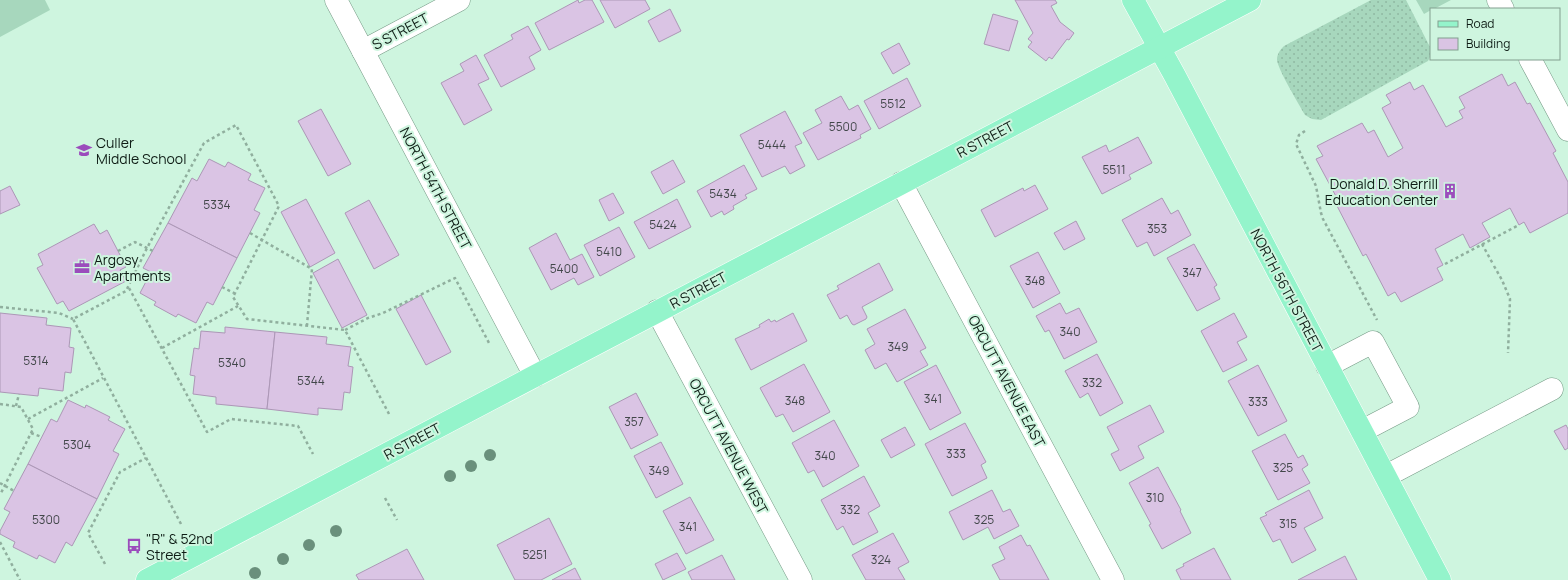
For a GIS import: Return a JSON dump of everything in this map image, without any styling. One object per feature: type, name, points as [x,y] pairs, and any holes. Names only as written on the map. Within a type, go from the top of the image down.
[{"type":"main road","name":"NORTH 56TH STREET","points":[[1133,0],[1440,580]]},
{"type":"main road","name":"R STREET","points":[[146,580],[1250,0]]},
{"type":"street","name":"NORTH 54TH STREET","points":[[336,0],[535,376]]},
{"type":"street","name":"S STREET","points":[[363,51],[459,0]]},
{"type":"street","points":[[1531,60],[1568,130]]},
{"type":"street","name":"ORCUTT AVENUE EAST","points":[[901,183],[1113,580]]},
{"type":"street","name":"ORCUTT AVENUE WEST","points":[[657,312],[801,580]]},
{"type":"street","points":[[1327,366],[1373,342],[1408,406],[1362,431]]},
{"type":"street","points":[[1386,476],[1552,389]]},
{"type":"path","points":[[73,320],[126,291],[147,248],[204,143],[236,125],[279,206],[233,296],[246,319],[345,330],[368,318],[383,314],[455,278],[490,344]]},
{"type":"path","points":[[1305,131],[1299,135],[1296,144],[1316,186],[1321,213],[1380,324]]},
{"type":"path","points":[[1445,264],[1517,226]]},
{"type":"path","points":[[250,233],[312,269],[307,325]]},
{"type":"path","points":[[118,251],[135,242],[153,251]]},
{"type":"path","points":[[1482,244],[1502,280],[1510,299],[1508,353]]},
{"type":"path","points":[[129,287],[207,432],[231,419],[298,426],[314,454]]},
{"type":"path","points":[[222,287],[234,293]]},
{"type":"path","points":[[162,348],[238,306]]},
{"type":"path","points":[[0,307],[59,313],[73,320],[180,524]]},
{"type":"path","points":[[345,330],[389,414]]},
{"type":"path","points":[[28,420],[104,378]]},
{"type":"path","points":[[16,406],[19,394]]},
{"type":"path","points":[[0,404],[21,407],[33,428],[0,495]]},
{"type":"path","points":[[31,433],[42,437]]},
{"type":"path","points":[[105,564],[88,533],[120,472],[146,458]]},
{"type":"path","points":[[0,483],[14,491]]},
{"type":"path","points":[[385,498],[397,520]]},
{"type":"path","points":[[0,542],[20,580]]},
{"type":"green space","points":[[0,0],[45,0],[50,10],[0,37]]},
{"type":"green space","points":[[1371,0],[1406,0],[1430,47],[1430,57],[1428,61],[1321,120],[1312,119],[1305,115],[1278,65],[1277,60],[1279,52],[1284,46]]},
{"type":"green space","points":[[1416,0],[1451,0],[1436,8],[1430,8],[1430,11],[1424,14]]},
{"type":"building","points":[[578,0],[579,3],[585,0],[592,0],[604,22],[549,50],[535,23]]},
{"type":"building","points":[[600,0],[645,0],[650,9],[615,28]]},
{"type":"building","points":[[1015,0],[1055,0],[1057,3],[1051,6],[1060,22],[1074,33],[1069,40],[1067,39],[1052,59],[1049,57],[1046,61],[1028,47],[1032,42],[1028,39],[1033,33]]},
{"type":"building","points":[[670,9],[681,31],[659,42],[648,21]]},
{"type":"building","points":[[993,14],[1018,21],[1009,51],[984,44]]},
{"type":"building","points":[[528,26],[541,50],[529,57],[535,69],[501,87],[484,55],[513,39],[511,35]]},
{"type":"building","points":[[899,43],[910,64],[893,74],[881,53]]},
{"type":"building","points":[[476,55],[489,79],[478,84],[492,110],[464,125],[441,83],[464,71],[460,64]]},
{"type":"building","name":"Donald D. Sherrill Education Center","points":[[1502,74],[1508,86],[1515,82],[1527,104],[1530,103],[1556,151],[1553,153],[1568,182],[1568,213],[1530,233],[1524,222],[1519,225],[1510,208],[1482,223],[1490,237],[1470,248],[1463,234],[1435,249],[1443,265],[1437,268],[1443,280],[1401,302],[1395,292],[1388,296],[1366,254],[1363,256],[1336,204],[1339,202],[1316,159],[1323,156],[1317,146],[1362,123],[1368,133],[1374,130],[1388,157],[1403,148],[1382,108],[1391,103],[1386,95],[1410,82],[1414,90],[1423,85],[1446,127],[1463,118],[1459,111],[1465,108],[1459,97]]},
{"type":"building","points":[[907,78],[921,106],[879,129],[864,101]]},
{"type":"building","points":[[841,96],[849,110],[858,105],[871,129],[860,135],[861,138],[818,160],[803,133],[822,123],[815,110]]},
{"type":"building","points":[[321,109],[351,164],[328,176],[298,121]]},
{"type":"building","points":[[785,111],[802,143],[795,146],[805,166],[790,174],[785,166],[762,177],[740,135]]},
{"type":"building","points":[[1138,137],[1152,163],[1129,175],[1131,179],[1102,194],[1082,157],[1106,145],[1109,152]]},
{"type":"building","points":[[209,159],[225,167],[228,162],[251,174],[248,180],[265,188],[254,210],[260,213],[237,258],[168,223],[192,178],[197,181]]},
{"type":"building","points":[[673,160],[685,182],[663,194],[651,172]]},
{"type":"building","points":[[744,165],[757,189],[745,195],[747,198],[733,206],[734,209],[724,215],[722,211],[711,217],[697,191]]},
{"type":"building","points":[[1035,185],[1048,209],[995,237],[981,210],[1023,188],[1024,191]]},
{"type":"building","points":[[10,186],[20,205],[0,214],[0,191]]},
{"type":"building","points":[[613,193],[624,213],[609,221],[599,200]]},
{"type":"building","points":[[1162,198],[1171,214],[1178,210],[1191,235],[1154,256],[1147,242],[1137,247],[1122,220]]},
{"type":"building","points":[[306,199],[335,253],[310,267],[281,212]]},
{"type":"building","points":[[677,199],[691,227],[649,249],[634,222]]},
{"type":"building","points":[[369,200],[399,255],[374,269],[345,213]]},
{"type":"building","points":[[1076,221],[1085,239],[1064,250],[1054,233]]},
{"type":"building","points":[[168,223],[237,258],[213,305],[207,302],[196,323],[178,314],[176,317],[154,305],[156,302],[140,293],[151,272],[143,268]]},
{"type":"building","name":"Argosy Apartments","points":[[94,224],[100,234],[107,230],[126,267],[120,270],[126,281],[69,311],[63,301],[57,304],[37,268],[43,265],[38,254]]},
{"type":"building","points":[[619,227],[635,257],[600,276],[584,245]]},
{"type":"building","points":[[556,233],[570,260],[582,254],[594,277],[578,285],[574,278],[551,290],[529,248]]},
{"type":"building","points":[[1194,244],[1217,285],[1214,287],[1220,299],[1197,311],[1167,258]]},
{"type":"building","points":[[1038,252],[1060,293],[1033,308],[1010,266]]},
{"type":"building","points":[[338,259],[367,315],[342,328],[313,273]]},
{"type":"building","points":[[879,263],[893,290],[862,307],[867,317],[866,319],[854,325],[847,315],[840,319],[827,295],[839,289],[837,286]]},
{"type":"building","points":[[421,295],[451,352],[426,365],[396,309]]},
{"type":"building","points":[[1060,303],[1066,314],[1079,308],[1097,342],[1064,359],[1049,330],[1045,332],[1036,316]]},
{"type":"building","points":[[905,309],[926,348],[920,351],[928,365],[897,382],[886,363],[875,369],[865,350],[875,344],[867,329]]},
{"type":"building","points":[[0,313],[47,318],[46,325],[71,328],[69,347],[74,348],[71,373],[65,372],[63,391],[39,388],[38,396],[0,392]]},
{"type":"building","points":[[793,313],[807,341],[751,370],[735,339],[760,327],[759,325],[769,319],[771,322],[775,320],[776,322]]},
{"type":"building","points":[[1234,313],[1247,337],[1237,342],[1247,360],[1223,372],[1201,331]]},
{"type":"building","points":[[225,327],[275,332],[267,409],[216,404],[216,397],[193,394],[195,376],[190,375],[194,348],[199,349],[201,331],[225,333]]},
{"type":"building","points":[[275,332],[327,337],[326,344],[351,347],[348,366],[353,367],[350,393],[344,392],[342,410],[318,408],[318,415],[267,409]]},
{"type":"building","points":[[1097,354],[1123,403],[1100,416],[1088,393],[1080,398],[1065,371]]},
{"type":"building","points":[[804,364],[830,412],[793,432],[783,414],[776,417],[760,388]]},
{"type":"building","points":[[936,365],[961,413],[930,430],[904,382]]},
{"type":"building","points":[[1258,365],[1287,421],[1258,436],[1228,381]]},
{"type":"building","points":[[636,393],[658,435],[631,449],[609,407]]},
{"type":"building","points":[[68,400],[85,408],[86,405],[110,417],[108,420],[125,429],[113,451],[119,454],[97,499],[28,464],[51,419],[57,422]]},
{"type":"building","points":[[1150,405],[1164,432],[1138,446],[1144,458],[1120,471],[1111,454],[1119,450],[1107,427]]},
{"type":"building","points":[[834,420],[859,466],[823,487],[814,470],[808,473],[792,443]]},
{"type":"building","points":[[965,423],[986,462],[981,465],[987,478],[952,496],[925,444]]},
{"type":"building","points":[[1566,425],[1568,429],[1568,448],[1565,450],[1554,431]]},
{"type":"building","points":[[905,427],[915,445],[891,458],[881,440]]},
{"type":"building","points":[[1285,434],[1298,458],[1303,455],[1308,465],[1302,469],[1310,483],[1278,500],[1252,451]]},
{"type":"building","points":[[661,442],[683,484],[656,498],[634,456]]},
{"type":"building","points":[[28,464],[97,499],[72,546],[66,542],[55,563],[39,555],[37,559],[13,547],[15,542],[0,534],[0,531],[10,512],[4,509]]},
{"type":"building","points":[[1158,467],[1181,510],[1180,511],[1191,533],[1162,549],[1149,525],[1151,524],[1129,483]]},
{"type":"building","points":[[864,476],[880,506],[868,513],[878,532],[853,545],[843,526],[837,530],[821,500]]},
{"type":"building","points":[[992,490],[1003,512],[1010,509],[1019,526],[994,539],[988,527],[963,540],[949,512]]},
{"type":"building","points":[[1309,490],[1323,518],[1304,528],[1316,550],[1292,563],[1280,539],[1273,542],[1260,518],[1267,515],[1265,513]]},
{"type":"building","points":[[690,497],[714,540],[686,554],[663,511]]},
{"type":"building","points":[[549,518],[572,564],[541,580],[515,580],[497,545]]},
{"type":"building","points":[[893,533],[909,562],[898,568],[905,580],[866,580],[852,555]]},
{"type":"building","points":[[1021,535],[1027,546],[1030,545],[1049,580],[1000,580],[992,565],[1005,559],[999,547]]},
{"type":"building","points":[[1214,548],[1231,580],[1181,580],[1176,570],[1184,566],[1183,564]]},
{"type":"building","points":[[407,549],[424,580],[359,580],[356,575]]},
{"type":"building","points":[[677,553],[686,569],[663,580],[655,564]]},
{"type":"building","points":[[722,555],[735,580],[692,580],[688,572]]},
{"type":"building","points":[[1345,556],[1357,580],[1298,580]]},
{"type":"building","points":[[575,568],[581,580],[552,580]]},
{"type":"place","name":"Culler Middle School","points":[[84,150]]},
{"type":"place","name":"Donald D. Sherrill Education Center","points":[[1450,191]]},
{"type":"place","name":"Argosy Apartments","points":[[82,267]]},
{"type":"place","name":"\"R\" & 52nd Street","points":[[134,546]]}]
